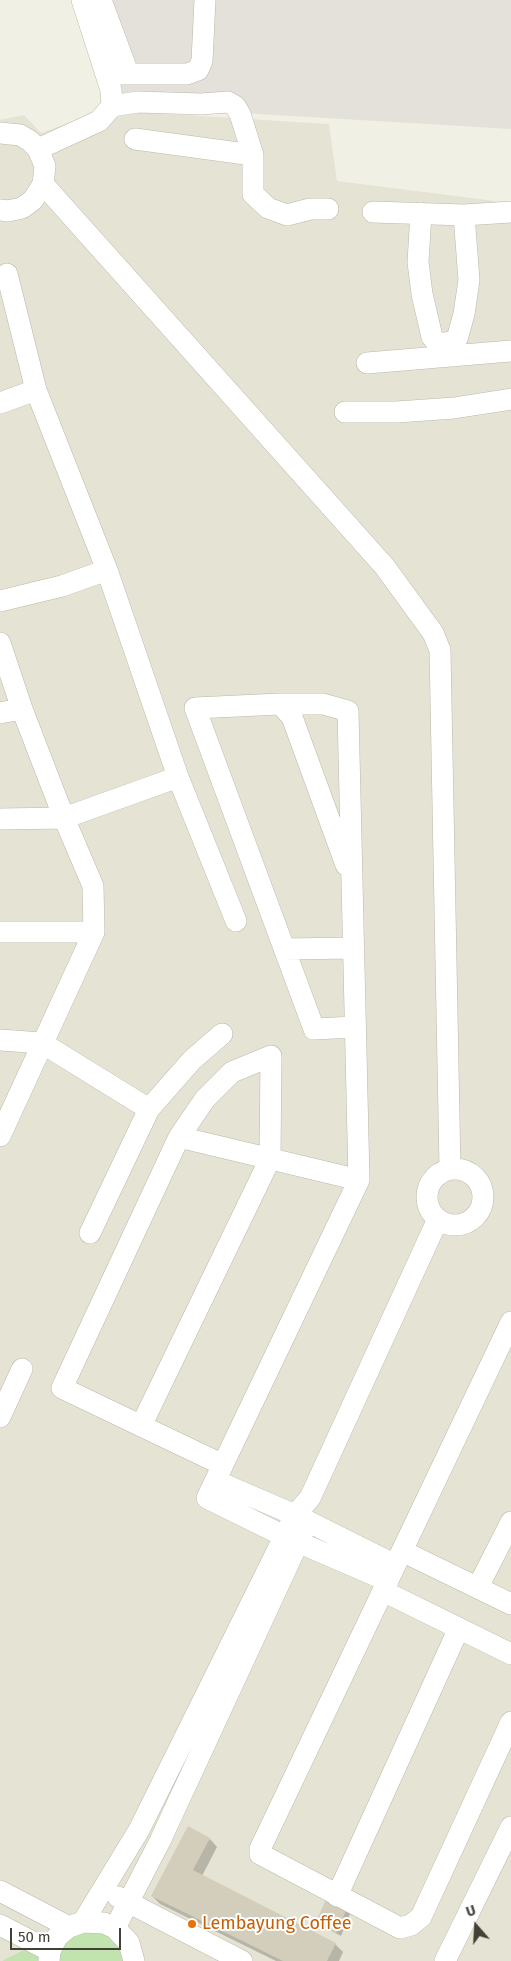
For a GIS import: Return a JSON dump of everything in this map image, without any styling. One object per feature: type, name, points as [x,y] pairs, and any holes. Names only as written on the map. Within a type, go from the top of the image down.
[{"type":"street","points":[[82,0],[106,74],[112,96],[112,106]]},
{"type":"street","points":[[100,0],[128,73]]},
{"type":"street","points":[[106,74],[186,74],[198,70],[202,61],[205,0]]},
{"type":"street","points":[[38,149],[99,121],[112,106],[138,102],[201,104],[228,102],[235,106],[240,114],[253,155],[253,194],[268,208],[286,215],[310,209],[328,209]]},
{"type":"street","points":[[0,133],[20,135],[38,149],[45,166],[43,184],[34,200],[22,208],[8,211],[0,210]]},
{"type":"street","points":[[135,139],[253,155]]},
{"type":"street","points":[[43,184],[385,567],[434,633],[440,650],[450,1169]]},
{"type":"street","points":[[373,212],[464,215],[511,212]]},
{"type":"street","points":[[421,213],[418,262],[422,294],[432,337],[438,344],[452,342],[457,338],[464,314],[469,280],[464,215]]},
{"type":"street","points":[[7,274],[36,390],[107,570],[178,777],[236,921]]},
{"type":"street","points":[[367,363],[511,351]]},
{"type":"street","points":[[0,403],[36,390]]},
{"type":"street","points":[[344,412],[397,412],[454,408],[511,400]]},
{"type":"street","points":[[0,601],[62,586],[107,570]]},
{"type":"street","points":[[0,643],[22,709],[64,818],[94,886],[94,932],[0,1136]]},
{"type":"street","points":[[280,704],[292,717],[352,881]]},
{"type":"street","points":[[356,1026],[314,1029],[195,708],[322,704],[348,711],[356,1026],[359,1180],[207,1498],[292,1539],[392,1572],[478,1587],[511,1604]]},
{"type":"street","points":[[0,712],[22,709]]},
{"type":"street","points":[[0,819],[64,818],[178,777]]},
{"type":"street","points":[[0,932],[94,932]]},
{"type":"street","points":[[284,950],[354,948]]},
{"type":"street","points":[[90,1233],[150,1109],[192,1060],[222,1034]]},
{"type":"street","points":[[0,1040],[42,1043],[150,1109]]},
{"type":"street","points":[[142,1426],[270,1159],[271,1056],[232,1072],[205,1099],[179,1137],[62,1388],[142,1426],[220,1473],[301,1518],[392,1572],[459,1628],[511,1654]]},
{"type":"street","points":[[179,1137],[359,1180]]},
{"type":"street","points":[[450,1169],[458,1169],[472,1175],[482,1187],[482,1203],[479,1210],[468,1221],[452,1224],[438,1219],[428,1204],[429,1186],[441,1172],[450,1169]]},
{"type":"street","points":[[115,1928],[173,1813],[301,1518],[438,1219]]},
{"type":"street","points":[[511,1322],[260,1849],[260,1854],[264,1858],[400,1928],[411,1925],[421,1917],[511,1722]]},
{"type":"street","points":[[0,1417],[22,1369]]},
{"type":"street","points":[[478,1587],[511,1522]]},
{"type":"street","points":[[0,1925],[49,1956],[57,1937],[76,1924],[103,1890],[152,1804],[292,1539]]},
{"type":"street","points":[[337,1896],[459,1628]]},
{"type":"street","points":[[152,1804],[173,1813]]},
{"type":"street","points":[[445,1961],[509,1835]]},
{"type":"street","points":[[103,1890],[242,1961]]},
{"type":"street","points":[[0,1891],[76,1924],[104,1923],[115,1928],[129,1943],[134,1961]]},
{"type":"shaded area","points":[[88,0],[511,0],[511,129],[124,106]]},
{"type":"shaded area","points":[[104,110],[329,124],[337,181],[511,203],[511,1961],[0,1961],[0,120],[24,115],[41,133]]},
{"type":"green space","points":[[104,1923],[134,1961],[2,1961],[69,1927]]},
{"type":"building","points":[[188,1826],[210,1838],[193,1870],[336,1943],[327,1961],[283,1961],[151,1896]]},
{"type":"building","points":[[328,1895],[349,1904],[336,1933],[315,1924]]},
{"type":"place","name":"Lembayung Coffee","points":[[192,1924]]}]
